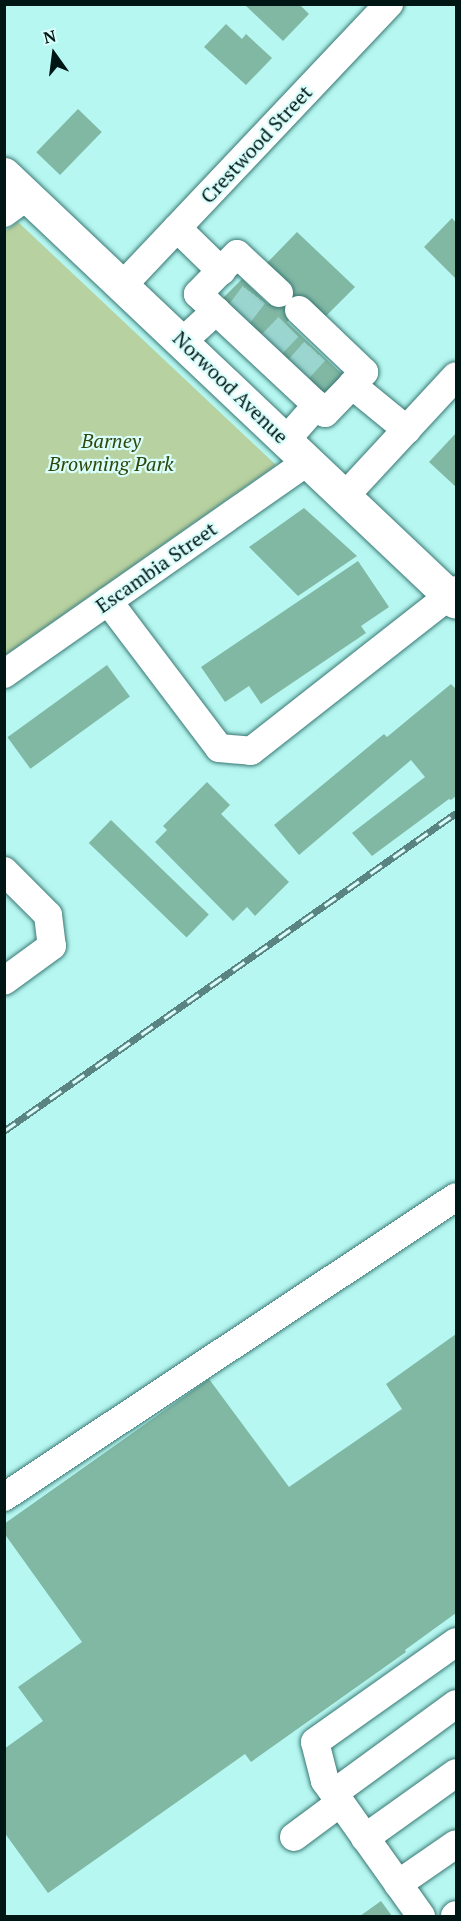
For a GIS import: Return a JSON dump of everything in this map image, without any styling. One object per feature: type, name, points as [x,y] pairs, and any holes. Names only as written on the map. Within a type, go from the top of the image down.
[{"type":"main road","name":"Norwood Avenue","points":[[12,194],[124,284],[345,496],[454,596]]},
{"type":"street","name":"Crestwood Street","points":[[124,284],[389,4]]},
{"type":"street","points":[[177,228],[221,271]]},
{"type":"street","points":[[237,254],[321,344],[364,372],[325,413],[291,375],[198,294],[221,271],[237,254]]},
{"type":"street","points":[[183,341],[228,318]]},
{"type":"street","points":[[345,496],[456,376]]},
{"type":"street","points":[[352,385],[406,430]]},
{"type":"street","name":"Escambia Street","points":[[4,674],[108,601],[297,450],[317,405]]},
{"type":"street","points":[[108,601],[219,748],[251,751],[454,596]]},
{"type":"street","points":[[4,871],[48,915],[52,946],[4,981]]},
{"type":"street","points":[[4,1497],[456,1197]]},
{"type":"street","points":[[421,1917],[325,1781],[315,1742],[456,1642]]},
{"type":"street","points":[[294,1837],[337,1798],[456,1704]]},
{"type":"street","points":[[365,1838],[456,1773]]},
{"type":"street","points":[[398,1884],[456,1844]]},
{"type":"green space","name":"Barney Browning Park","points":[[18,222],[276,465],[5,655],[4,232]]},
{"type":"building","points":[[244,4],[299,4],[309,14],[283,41]]},
{"type":"building","points":[[226,24],[242,39],[246,34],[272,58],[246,85],[204,47]]},
{"type":"building","points":[[78,109],[102,132],[60,175],[36,152]]},
{"type":"building","points":[[452,218],[456,223],[456,279],[424,247]]},
{"type":"building","points":[[297,232],[355,287],[323,319],[306,303],[287,322],[343,375],[321,397],[220,301],[242,279],[268,304],[287,284],[265,265]]},
{"type":"building","points":[[456,433],[456,487],[429,462]]},
{"type":"building","points":[[304,508],[357,556],[298,596],[249,547]]},
{"type":"building","points":[[358,561],[389,607],[361,626],[366,633],[261,704],[249,686],[225,702],[201,667]]},
{"type":"building","points":[[107,665],[130,697],[30,769],[7,737]]},
{"type":"building","points":[[451,684],[456,689],[456,796],[372,856],[352,833],[425,777],[411,760],[299,855],[274,825],[384,734],[387,737]]},
{"type":"building","points":[[207,782],[230,805],[221,814],[289,882],[255,916],[247,907],[233,921],[155,842],[167,830],[163,826]]},
{"type":"building","points":[[111,820],[209,914],[187,937],[89,843]]},
{"type":"building","points":[[456,1334],[456,1613],[405,1650],[406,1652],[251,1762],[245,1754],[48,1893],[4,1832],[4,1749],[43,1721],[18,1687],[82,1642],[4,1533],[4,1524],[209,1379],[289,1487],[402,1409],[386,1384]]},
{"type":"building","points":[[381,1901],[392,1916],[360,1916]]},
{"type":"tunnel","points":[[237,317],[256,292]]},
{"type":"tunnel","points":[[269,347],[290,325]]},
{"type":"tunnel","points":[[296,372],[316,350]]},
{"type":"railway","points":[[4,1131],[456,813]]}]
